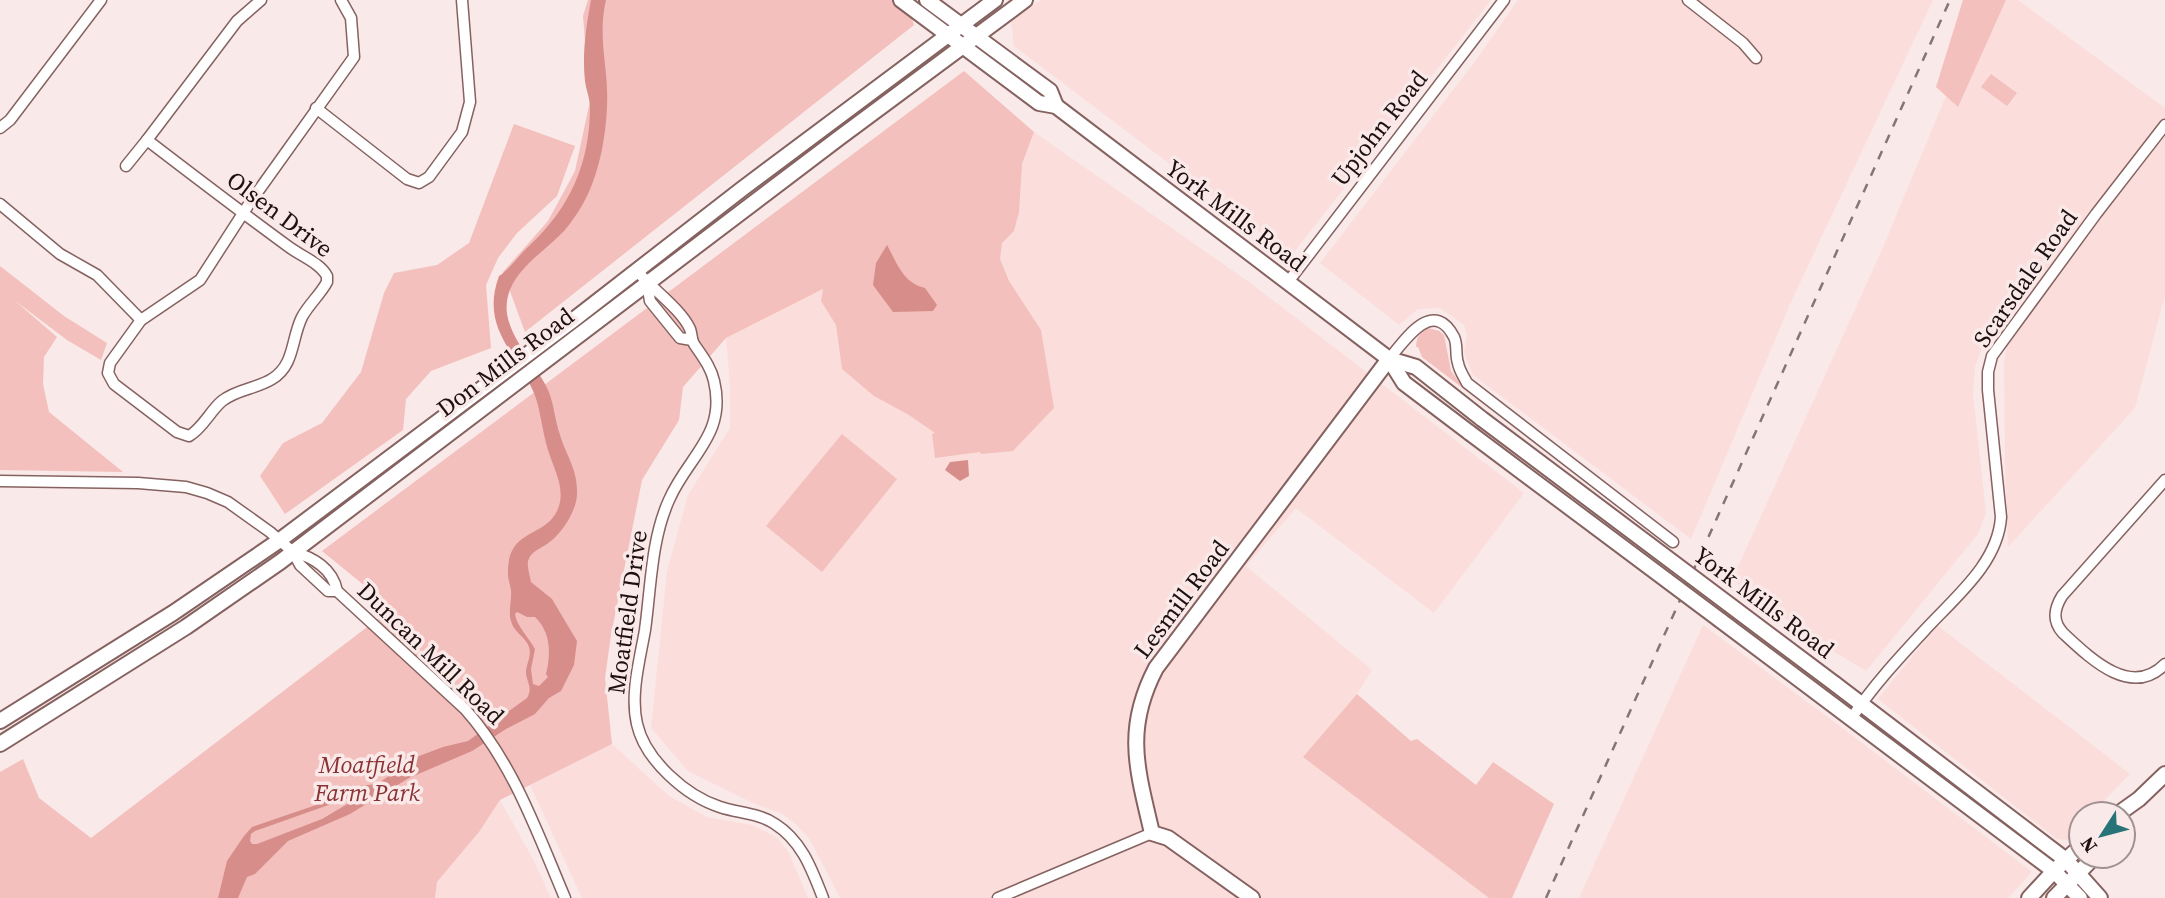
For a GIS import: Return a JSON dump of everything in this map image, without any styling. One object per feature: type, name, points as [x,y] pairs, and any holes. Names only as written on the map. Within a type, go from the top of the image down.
[{"type":"main road","name":"York Mills Road","points":[[901,0],[1039,103],[1056,106],[1390,359],[1416,367],[2066,860],[2100,898]]},
{"type":"main road","name":"York Mills Road","points":[[927,0],[1050,92],[1056,106]]},
{"type":"main road","name":"Don Mills Road","points":[[0,744],[186,627],[293,552],[458,417],[576,327],[637,271],[995,0]]},
{"type":"main road","name":"Don Mills Road","points":[[576,327],[648,284],[1025,0]]},
{"type":"main road","name":"York Mills Road","points":[[1390,359],[1404,383],[2053,871],[2080,898]]},
{"type":"main road","name":"Lesmill Road","points":[[1152,832],[1143,795],[1136,736],[1140,701],[1147,684],[1170,649],[1390,359]]},
{"type":"main road","name":"Don Mills Road","points":[[0,721],[173,613],[280,540],[376,466],[458,417]]},
{"type":"main road","points":[[2137,802],[2165,774]]},
{"type":"main road","points":[[1152,832],[1168,838],[1252,898]]},
{"type":"main road","points":[[2029,898],[2066,860]]},
{"type":"main road","points":[[2054,898],[2083,870]]},
{"type":"street","points":[[0,128],[10,120],[101,0]]},
{"type":"street","points":[[125,166],[237,21],[261,0]]},
{"type":"street","points":[[0,204],[60,254],[97,275],[141,320],[200,280],[243,213],[354,57],[351,18],[341,0]]},
{"type":"street","points":[[316,108],[407,179],[418,183],[429,177],[463,132],[470,102],[462,0]]},
{"type":"street","name":"Upjohn Road","points":[[1288,282],[1504,0]]},
{"type":"street","points":[[1688,0],[1743,43],[1756,58]]},
{"type":"street","name":"Scarsdale Road","points":[[1851,719],[1861,704],[1981,569],[1997,537],[2000,504],[1988,390],[1988,372],[1993,354],[2165,125]]},
{"type":"street","name":"Olsen Drive","points":[[141,320],[110,363],[108,373],[114,384],[177,432],[189,436],[196,432],[220,402],[270,380],[286,366],[300,321],[324,287],[327,276],[319,266],[304,259],[147,140]]},
{"type":"street","name":"Moatfield Drive","points":[[637,271],[648,284],[661,293],[690,329],[692,340],[714,377],[717,392],[716,416],[711,432],[670,498],[657,538],[635,696],[637,724],[652,757],[691,792],[718,806],[759,816],[790,835],[803,853],[823,898]]},
{"type":"street","name":"York Mills Road","points":[[1390,359],[1418,325],[1431,320],[1444,324],[1454,337],[1458,363],[1467,383],[1673,542]]},
{"type":"street","points":[[2165,480],[2062,596],[2055,612],[2057,628],[2121,676],[2144,678],[2155,674],[2165,664]]},
{"type":"street","name":"Duncan Mill Road","points":[[0,481],[138,483],[186,488],[228,502],[250,517],[293,552],[300,565],[328,591],[337,591],[465,709],[491,741],[508,768],[565,898]]},
{"type":"street","points":[[998,898],[1152,832]]},
{"type":"shaded area","points":[[591,0],[606,0],[603,40],[607,106],[599,162],[578,213],[565,230],[517,277],[507,300],[509,323],[548,390],[560,435],[576,478],[577,495],[571,516],[557,535],[531,555],[528,561],[531,582],[552,599],[577,641],[574,665],[561,691],[549,698],[535,714],[472,751],[409,778],[350,814],[288,841],[255,874],[247,877],[238,898],[218,898],[227,861],[252,827],[319,804],[359,786],[377,784],[419,756],[468,741],[529,694],[526,673],[529,647],[515,629],[510,617],[509,559],[519,541],[551,520],[557,511],[561,495],[534,393],[497,325],[494,294],[499,276],[556,216],[582,166],[589,127],[590,104],[584,61]],"holes":[[[517,612],[527,617],[535,617],[547,636],[548,677],[539,686],[533,684],[531,669],[535,649],[518,623],[515,614]],[[354,796],[356,799],[322,819],[257,844],[250,841],[251,834],[255,831]]]},
{"type":"shaded area","points":[[1041,0],[1491,0],[1291,256],[1014,46],[1011,21]]},
{"type":"shaded area","points":[[1518,0],[1933,0],[1791,302],[1691,539],[1473,375],[1464,352],[1467,335],[1464,325],[1440,308],[1418,309],[1399,325],[1320,263],[1476,60]]},
{"type":"shaded area","points":[[2006,0],[2018,0],[2165,108],[2165,295],[2135,408],[2008,547],[2004,364],[2007,344],[1987,335],[1975,367],[1973,394],[1986,513],[1978,534],[1866,671],[1813,639],[1732,580],[1881,252],[1946,96],[1958,107]]},
{"type":"shaded area","points":[[1034,132],[1249,282],[1524,493],[1434,613],[1296,508],[1246,566],[1372,670],[1357,694],[1304,757],[1489,898],[840,898],[810,840],[796,824],[781,813],[757,805],[688,771],[651,728],[667,571],[688,495],[730,428],[726,338],[823,289],[990,251]]},
{"type":"shaded area","points":[[887,245],[906,277],[925,288],[937,305],[933,311],[893,312],[873,285],[876,263]]},
{"type":"shaded area","points":[[968,460],[969,476],[960,481],[945,470],[950,462]]},
{"type":"shaded area","points":[[1703,625],[2032,872],[2008,898],[1579,898]]},
{"type":"shaded area","points":[[1937,625],[2130,774],[2105,800],[2067,800],[2067,840],[2057,839],[1878,699]]},
{"type":"shaded area","points":[[612,744],[669,796],[707,817],[752,825],[778,838],[789,853],[808,898],[582,898],[530,785]]},
{"type":"shaded area","points":[[500,800],[551,898],[435,898],[437,882],[479,832]]},
{"type":"green space","points":[[588,0],[906,0],[914,25],[525,332],[503,272],[548,221],[575,171],[590,101],[583,16]]},
{"type":"green space","points":[[1963,0],[2006,0],[1958,107],[1936,87]]},
{"type":"green space","name":"Moatfield Farm Park","points":[[964,71],[1034,132],[1022,164],[1019,212],[1014,231],[1002,243],[1000,259],[1009,281],[1041,330],[1054,408],[1013,451],[935,458],[932,434],[935,433],[874,396],[842,369],[836,325],[821,301],[823,289],[726,338],[683,387],[679,420],[642,480],[611,635],[605,678],[612,744],[500,800],[479,832],[437,882],[435,898],[0,898],[0,772],[23,759],[39,798],[91,838],[392,608],[322,551]]},
{"type":"green space","points":[[1991,74],[2017,93],[2007,106],[1981,87]]},
{"type":"green space","points":[[514,124],[575,146],[557,196],[517,233],[498,258],[486,285],[491,348],[431,371],[406,399],[403,430],[285,514],[260,476],[283,443],[322,423],[361,372],[384,293],[394,273],[437,265],[469,243]]},
{"type":"green space","points":[[0,266],[64,316],[107,343],[101,360],[67,340],[14,300],[57,337],[44,357],[43,384],[49,412],[123,472],[0,470]]},
{"type":"green space","points":[[1428,328],[1444,335],[1451,371],[1461,384],[1489,408],[1422,357],[1416,347],[1417,341],[1421,333]]},
{"type":"green space","points":[[842,434],[897,479],[822,572],[766,526]]},
{"type":"green space","points":[[1357,694],[1411,741],[1417,739],[1476,785],[1493,762],[1554,804],[1512,898],[1489,898],[1303,757]]},
{"type":"railway","points":[[1546,898],[1950,0]]}]
